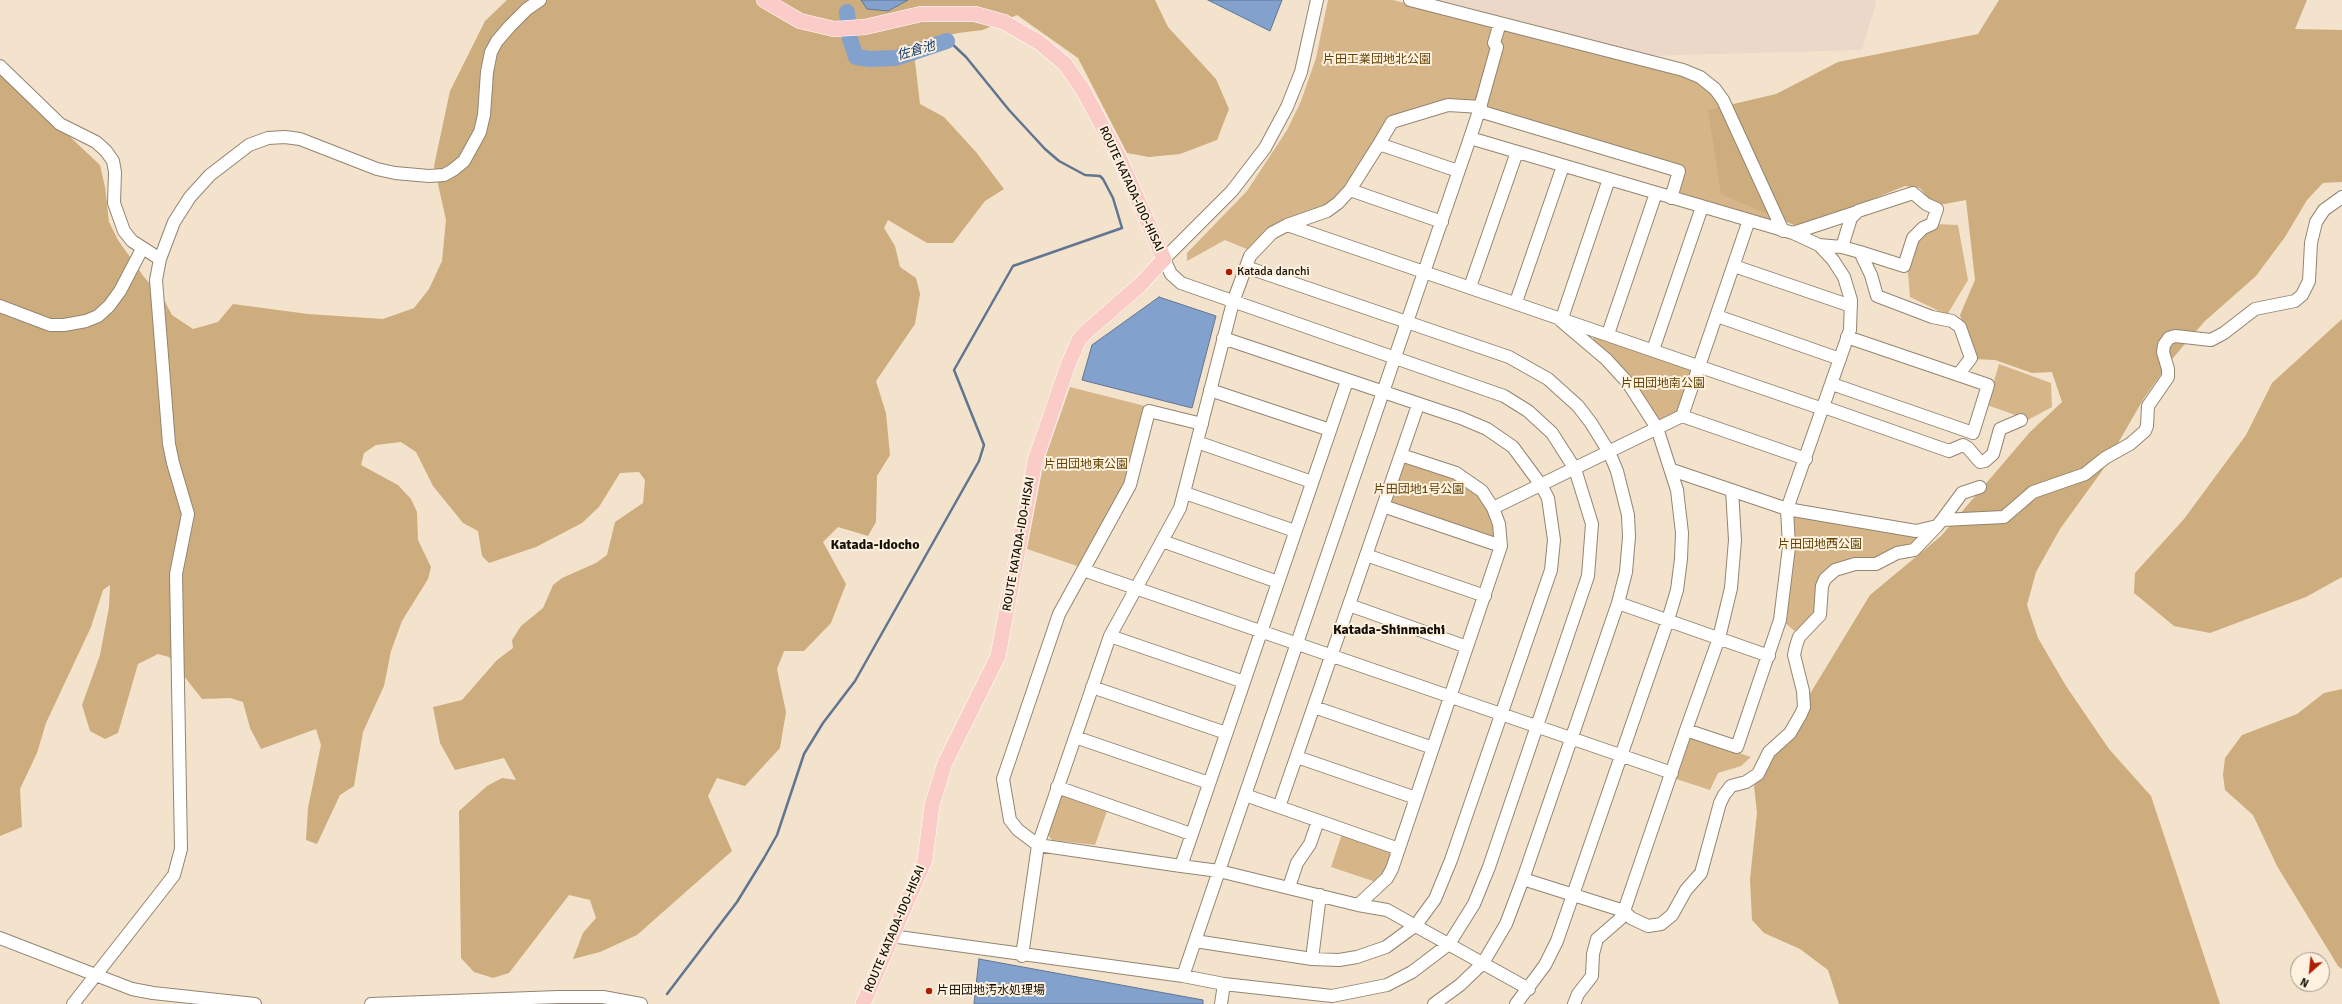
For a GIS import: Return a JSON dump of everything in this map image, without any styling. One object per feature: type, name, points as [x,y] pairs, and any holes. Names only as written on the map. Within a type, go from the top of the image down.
[{"type":"main road","name":"ROUTE KATADA-IDO-HISAI","points":[[764,0],[800,21],[834,29],[865,27],[921,14],[975,14],[1004,22],[1040,43],[1065,64],[1083,90],[1119,157],[1164,259],[1140,285],[1086,332],[1079,340],[1068,365],[1034,462],[998,656],[945,763],[932,805],[925,860],[863,1004]]},
{"type":"street","points":[[73,1004],[174,875],[181,849],[176,574],[188,514],[169,444],[156,298],[156,280],[160,259],[174,222],[190,197],[210,175],[249,144],[268,138],[285,137],[300,139],[377,169],[395,173],[429,176],[444,175],[453,170],[464,161],[480,132],[484,115],[487,72],[491,52],[497,41],[510,26],[527,9],[540,0]]},
{"type":"street","points":[[891,936],[1022,956],[1183,976],[1224,984],[1326,996],[1365,991],[1387,985],[1412,972],[1449,944],[1468,916],[1479,892],[1588,576],[1592,524],[1576,468],[1552,433],[1528,410],[1493,391],[1181,284],[1171,274],[1164,259],[1232,191],[1265,148],[1287,107],[1301,72],[1317,0]]},
{"type":"street","points":[[1410,0],[1683,70],[1709,84],[1723,100],[1788,232]]},
{"type":"street","points":[[1183,976],[1480,109],[1497,47],[1494,43],[1500,23]]},
{"type":"street","points":[[0,66],[60,124],[96,142],[106,151],[113,161],[115,172],[113,190],[118,218],[132,241],[142,249],[160,259]]},
{"type":"street","points":[[1022,956],[1038,845],[1110,636],[1180,508],[1233,302],[1250,256],[1259,245],[1272,233],[1287,225],[1327,211],[1338,203],[1350,190],[1392,122],[1448,105],[1480,109],[1679,171],[1671,198]]},
{"type":"street","points":[[1470,138],[1749,220],[1788,232],[1819,245],[1842,247],[1904,266],[1914,238],[1923,228],[1932,224],[1937,209],[1926,204],[1913,192],[1858,211],[1788,232]]},
{"type":"street","points":[[1379,144],[1458,171]]},
{"type":"street","points":[[1470,287],[1517,152]]},
{"type":"street","points":[[1516,302],[1563,166]]},
{"type":"street","points":[[1561,321],[1609,179]]},
{"type":"street","points":[[1350,190],[1442,222]]},
{"type":"street","points":[[1608,334],[1656,193]]},
{"type":"street","points":[[1672,470],[1787,509],[1916,531],[1940,523],[1995,519],[2007,516],[2033,492],[2086,474],[2105,458],[2141,436],[2147,426],[2148,406],[2168,376],[2168,370],[2163,352],[2167,341],[2175,336],[2211,340],[2224,333],[2255,309],[2299,298],[2305,291],[2309,281],[2311,243],[2316,222],[2324,210],[2342,197]]},
{"type":"street","points":[[1653,350],[1702,207]]},
{"type":"street","points":[[1842,247],[1851,218],[1858,211]]},
{"type":"street","points":[[1494,508],[1682,416],[1749,220]]},
{"type":"street","points":[[1287,225],[1516,302],[1561,321],[1608,334],[1948,451],[1963,445],[1970,450],[1980,462],[1985,461],[1993,454],[2000,429],[2021,420]]},
{"type":"street","points":[[1686,730],[1737,747],[1780,620],[1785,593],[1789,547],[1787,509],[1806,459],[1850,330],[1851,306],[1849,290],[1844,277],[1833,260],[1819,245]]},
{"type":"street","points":[[0,306],[50,325],[64,325],[86,321],[98,316],[109,306],[120,291],[142,249]]},
{"type":"street","points":[[1860,252],[1871,275],[1877,296],[1932,317],[1952,322],[1960,327],[1971,358],[1958,375]]},
{"type":"street","points":[[1734,266],[1851,306]]},
{"type":"street","points":[[1246,267],[1509,357],[1533,369],[1556,386],[1578,406],[1591,423],[1609,452],[1624,495],[1629,537],[1626,572],[1618,603],[1524,879],[1506,924],[1483,963],[1460,985],[1434,1004]]},
{"type":"street","points":[[1717,316],[1840,359]]},
{"type":"street","points":[[1516,1004],[1529,989],[1558,941],[1668,620],[1679,577],[1682,533],[1681,511],[1672,470],[1657,428],[1628,383],[1606,359],[1561,321]]},
{"type":"street","points":[[1832,384],[1973,433],[1988,385],[1847,337]]},
{"type":"street","points":[[1195,941],[1312,959],[1339,960],[1357,957],[1386,947],[1416,925],[1430,908],[1444,881],[1551,570],[1554,540],[1548,498],[1541,485],[1513,446],[1494,434],[1461,418],[1347,381],[1224,338]]},
{"type":"street","points":[[1181,866],[1347,381]]},
{"type":"street","points":[[1210,390],[1330,430]]},
{"type":"street","points":[[1279,807],[1418,404]]},
{"type":"street","points":[[1202,424],[1149,411],[1130,485],[1059,614],[1003,779],[1010,820],[1018,830],[1038,845],[1219,871],[1358,905],[1387,910],[1529,989]]},
{"type":"street","points":[[1682,416],[1806,459]]},
{"type":"street","points":[[1197,442],[1312,482]]},
{"type":"street","points":[[1358,905],[1387,878],[1399,849],[1501,546],[1500,524],[1494,508],[1482,491],[1467,479],[1401,455]]},
{"type":"street","points":[[1524,879],[1624,911],[1631,918],[1648,926],[1661,924],[1672,915],[1686,890],[1702,870],[1720,803],[1724,795],[1731,786],[1746,782],[1758,774],[1769,752],[1790,732],[1799,718],[1804,707],[1794,655],[1799,637],[1820,615],[1822,586],[1825,579],[1835,570],[1855,564],[1876,564],[1897,553],[1914,550],[1940,523],[1962,494],[1980,487]]},
{"type":"street","points":[[1574,1004],[1578,994],[1592,976],[1593,954],[1597,939],[1620,918],[1624,911],[1719,638],[1731,588],[1735,540],[1732,490]]},
{"type":"street","points":[[1185,493],[1295,531]]},
{"type":"street","points":[[1383,506],[1501,546]]},
{"type":"street","points":[[1162,541],[1278,582]]},
{"type":"street","points":[[1366,555],[1485,596]]},
{"type":"street","points":[[1083,570],[1672,773]]},
{"type":"street","points":[[1618,603],[1769,656]]},
{"type":"street","points":[[1349,605],[1468,647]]},
{"type":"street","points":[[1110,636],[1244,682]]},
{"type":"street","points":[[1092,687],[1226,732]]},
{"type":"street","points":[[1314,706],[1433,748]]},
{"type":"street","points":[[1075,737],[1209,783]]},
{"type":"street","points":[[1297,757],[1416,798]]},
{"type":"street","points":[[1058,787],[1191,834]]},
{"type":"street","points":[[1245,795],[1399,849]]},
{"type":"street","points":[[1289,887],[1297,863],[1310,844],[1318,821]]},
{"type":"street","points":[[1312,959],[1320,895]]},
{"type":"street","points":[[0,938],[95,976],[141,991],[255,1004]]},
{"type":"street","points":[[1221,1004],[1224,984]]},
{"type":"street","points":[[370,1004],[558,997],[603,997],[641,1004]]},
{"type":"shaded area","points":[[507,0],[861,0],[867,9],[888,11],[908,0],[1155,0],[1168,27],[1216,79],[1229,109],[1217,140],[1180,154],[1149,157],[1127,153],[1078,58],[1017,15],[983,30],[958,33],[913,44],[920,104],[944,117],[976,152],[1004,189],[985,201],[953,243],[927,243],[888,220],[884,228],[895,246],[900,267],[916,278],[920,294],[915,324],[876,381],[886,413],[890,455],[877,476],[876,522],[868,536],[838,527],[823,542],[846,584],[831,623],[804,651],[784,651],[777,669],[786,712],[780,748],[745,786],[717,778],[708,796],[732,851],[637,935],[600,952],[573,959],[583,933],[596,918],[590,900],[569,895],[509,973],[493,978],[474,972],[461,958],[459,811],[487,786],[502,778],[516,780],[504,758],[455,770],[440,743],[433,707],[462,700],[497,660],[513,648],[512,640],[521,626],[543,608],[553,585],[562,578],[596,563],[607,555],[615,522],[643,503],[645,480],[639,472],[620,473],[599,507],[582,523],[536,547],[489,563],[482,556],[478,531],[463,523],[433,486],[416,452],[401,442],[376,445],[364,453],[361,465],[398,485],[411,499],[417,512],[418,540],[431,567],[428,579],[402,621],[391,651],[384,686],[363,732],[354,786],[340,795],[317,844],[306,840],[308,808],[321,745],[316,729],[261,749],[250,728],[243,702],[230,698],[202,699],[169,657],[158,654],[138,664],[118,733],[105,739],[90,731],[82,705],[100,655],[109,607],[110,585],[103,590],[91,627],[46,723],[37,753],[20,789],[22,827],[0,836],[0,71],[100,165],[105,187],[109,222],[118,240],[144,277],[164,300],[172,315],[193,329],[218,322],[233,304],[308,314],[383,319],[414,308],[429,289],[442,261],[446,220],[434,166],[450,91],[485,21]]},
{"type":"shaded area","points":[[1431,0],[1875,0],[1876,3],[1862,50],[1646,56]]},
{"type":"shaded area","points":[[1999,0],[2307,0],[2295,29],[2342,30],[2342,182],[2323,183],[2307,200],[2285,237],[2256,276],[2205,321],[2172,359],[2144,398],[2102,471],[2060,529],[2036,572],[2027,605],[2038,638],[2066,686],[2109,749],[2151,796],[2220,1004],[1839,1004],[1828,970],[1800,949],[1764,933],[1752,920],[1750,879],[1757,813],[1754,786],[1870,595],[1941,536],[2030,432],[2062,402],[2052,372],[2032,373],[1995,360],[1974,359],[1960,315],[1975,280],[1966,200],[1934,206],[1920,188],[1905,186],[1801,228],[1721,194],[1708,110],[1776,94],[1838,62],[1978,34]]},
{"type":"shaded area","points":[[2342,319],[2342,577],[2306,597],[2210,633],[2174,626],[2134,593],[2135,573],[2184,519],[2246,435],[2272,383]]},
{"type":"shaded area","points":[[2342,689],[2342,969],[2338,966],[2277,866],[2253,815],[2225,790],[2223,775],[2225,758],[2242,735],[2297,714],[2324,693]]},
{"type":"green space","name":"片田工業団地北公園","points":[[1328,0],[1393,0],[1684,76],[1701,85],[1717,100],[1776,224],[1680,197],[1677,190],[1683,170],[1472,103],[1390,118],[1340,194],[1330,203],[1271,228],[1249,250],[1225,240],[1187,261],[1187,253],[1247,191],[1287,130],[1301,101],[1316,58]]},
{"type":"green space","points":[[1935,224],[1958,225],[1968,280],[1947,315],[1910,297],[1908,273],[1916,242]]},
{"type":"green space","name":"片田団地南公園","points":[[1594,335],[1689,367],[1692,373],[1679,413],[1662,421],[1656,418],[1593,341]]},
{"type":"green space","points":[[1999,364],[2051,383],[2052,407],[2024,422],[2021,417],[1987,405]]},
{"type":"green space","name":"片田団地東公園","points":[[1070,387],[1145,406],[1125,483],[1080,567],[1027,549],[1044,461]]},
{"type":"green space","name":"片田団地1号公園","points":[[1407,461],[1454,478],[1472,489],[1485,503],[1496,533],[1492,539],[1393,505],[1389,499],[1402,465]]},
{"type":"green space","name":"片田団地西公園","points":[[1796,515],[1920,532],[1917,545],[1882,559],[1833,567],[1817,615],[1798,634],[1784,622],[1791,583],[1794,532],[1792,520]]},
{"type":"green space","points":[[1688,736],[1751,757],[1741,766],[1718,773],[1710,790],[1673,778]]},
{"type":"green space","points":[[1065,794],[1108,808],[1095,845],[1052,840],[1048,835],[1060,795]]},
{"type":"green space","points":[[1342,834],[1389,850],[1392,855],[1383,875],[1376,882],[1331,867]]},
{"type":"water","points":[[861,0],[908,0],[888,11],[867,9]]},
{"type":"water","points":[[1208,0],[1282,0],[1270,31]]},
{"type":"water","points":[[1159,297],[1216,316],[1192,408],[1082,380],[1092,345]]},
{"type":"water","points":[[979,959],[1203,1000],[1203,1004],[974,1004]]},
{"type":"waterway","name":"佐倉池","points":[[847,12],[848,22]]},
{"type":"waterway","name":"佐倉池","points":[[850,39],[856,57],[870,59],[896,58],[947,41]]},
{"type":"waterway","points":[[667,994],[737,902],[764,858],[777,835],[804,754],[823,723],[855,681],[979,461],[984,445],[954,370],[1013,266],[1122,228],[1113,198],[1103,179],[1100,176],[1085,175],[1059,161],[1045,149],[1009,110],[966,57],[947,41]]},
{"type":"place","name":"Katada danchi","points":[[1229,272]]},
{"type":"place","name":"片田団地汚水処理場","points":[[929,991]]},
{"type":"district","name":"Katada-Idocho","points":[[875,545]]},
{"type":"district","name":"Katada-Shinmachi","points":[[1389,630]]}]
